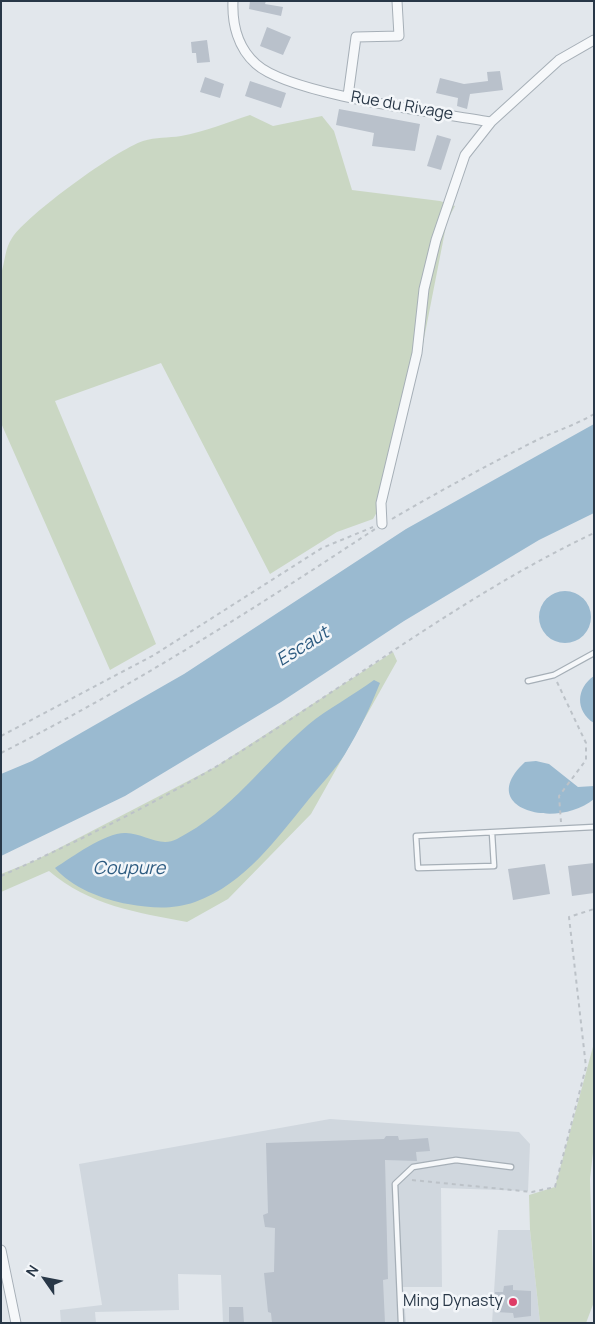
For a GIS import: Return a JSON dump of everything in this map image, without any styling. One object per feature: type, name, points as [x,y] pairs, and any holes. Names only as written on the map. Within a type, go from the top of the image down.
[{"type":"street","name":"Rue du Rivage","points":[[233,1],[233,16],[239,43],[256,64],[284,79],[348,96],[491,122]]},
{"type":"street","points":[[348,96],[356,37],[399,36],[398,1]]},
{"type":"street","points":[[382,524],[382,503],[417,353],[424,289],[436,240],[465,154],[491,122],[559,60],[594,40]]},
{"type":"street","points":[[1,1250],[16,1323]]},
{"type":"lane","points":[[528,682],[554,675],[594,654]]},
{"type":"lane","points":[[492,833],[494,866],[418,868],[416,836],[594,827]]},
{"type":"lane","points":[[401,1323],[395,1184],[413,1167],[456,1160],[511,1167]]},
{"type":"path","points":[[401,514],[470,474],[594,414]]},
{"type":"path","points":[[1,736],[154,655],[322,548],[382,524]]},
{"type":"path","points":[[1,753],[85,709],[157,667],[382,524]]},
{"type":"path","points":[[1,876],[157,800],[215,767],[492,588],[594,533]]},
{"type":"path","points":[[554,675],[586,743],[586,760],[559,796],[560,819]]},
{"type":"path","points":[[403,1176],[411,1180],[532,1192],[555,1187],[586,1067],[569,917],[594,909]]},
{"type":"shaded area","points":[[330,1119],[519,1132],[530,1144],[528,1191],[441,1188],[442,1287],[403,1287],[406,1323],[223,1323],[221,1275],[178,1274],[179,1310],[95,1312],[96,1323],[61,1323],[60,1310],[102,1305],[79,1164]]},
{"type":"shaded area","points":[[498,1230],[530,1230],[540,1323],[492,1323]]},
{"type":"green space","points":[[250,115],[273,126],[322,116],[334,131],[352,190],[440,201],[455,206],[447,221],[418,369],[410,367],[381,505],[373,519],[337,532],[270,574],[161,363],[55,401],[156,644],[110,670],[1,423],[1,274],[6,251],[12,238],[35,214],[94,169],[130,147],[143,141],[198,132]]},
{"type":"green space","name":"Coupure","points":[[393,652],[397,661],[311,814],[228,899],[187,922],[132,911],[97,900],[64,883],[49,871],[1,892],[1,874],[36,860],[215,767]]},
{"type":"green space","points":[[594,1043],[594,1144],[590,1179],[594,1302],[586,1323],[540,1323],[530,1230],[529,1195],[555,1187]]},
{"type":"water","name":"Escaut","points":[[594,424],[594,513],[539,540],[404,621],[281,702],[125,796],[1,856],[1,774],[32,761],[184,674],[406,529]]},
{"type":"water","points":[[560,591],[570,591],[584,598],[591,612],[591,622],[584,636],[570,643],[560,643],[550,639],[543,632],[539,622],[539,612],[543,602],[550,595]]},
{"type":"water","points":[[594,676],[594,723],[583,712],[580,699],[584,687]]},
{"type":"water","name":"Coupure","points":[[374,680],[380,683],[355,737],[337,766],[259,858],[245,872],[213,894],[195,902],[170,907],[128,904],[88,892],[70,881],[55,868],[89,846],[109,836],[126,833],[164,842],[177,839],[215,814],[308,725]]},
{"type":"water","points":[[536,761],[549,764],[578,787],[594,786],[594,799],[578,808],[560,813],[542,813],[526,810],[515,803],[509,792],[512,778],[525,762]]},
{"type":"building","points":[[250,1],[266,1],[265,4],[283,7],[281,16],[249,9]]},
{"type":"building","points":[[267,27],[291,37],[283,55],[260,46]]},
{"type":"building","points":[[207,40],[210,62],[197,63],[196,53],[192,53],[191,42]]},
{"type":"building","points":[[500,71],[503,90],[470,94],[467,109],[457,106],[458,98],[436,93],[440,78],[464,84],[488,81],[487,72]]},
{"type":"building","points":[[205,77],[224,84],[220,98],[200,92]]},
{"type":"building","points":[[250,81],[286,93],[281,108],[245,96]]},
{"type":"building","points":[[339,109],[420,124],[415,151],[372,146],[374,133],[336,125]]},
{"type":"building","points":[[437,135],[451,139],[441,170],[427,166]]},
{"type":"building","points":[[594,863],[594,893],[572,896],[568,866]]},
{"type":"building","points":[[545,864],[550,894],[513,900],[508,869]]},
{"type":"building","points":[[386,1136],[398,1136],[399,1140],[428,1138],[430,1151],[416,1152],[417,1161],[385,1160],[388,1279],[383,1280],[385,1323],[272,1323],[271,1313],[268,1312],[264,1273],[274,1272],[275,1228],[265,1227],[263,1215],[268,1213],[266,1143],[384,1139]]},
{"type":"building","name":"Ming Dynasty","points":[[513,1285],[513,1290],[531,1291],[531,1316],[514,1318],[513,1313],[496,1312],[495,1292],[503,1292],[504,1286]]},
{"type":"building","points":[[229,1307],[243,1307],[244,1323],[229,1323]]},
{"type":"place","name":"Ming Dynasty","points":[[513,1302]]}]
